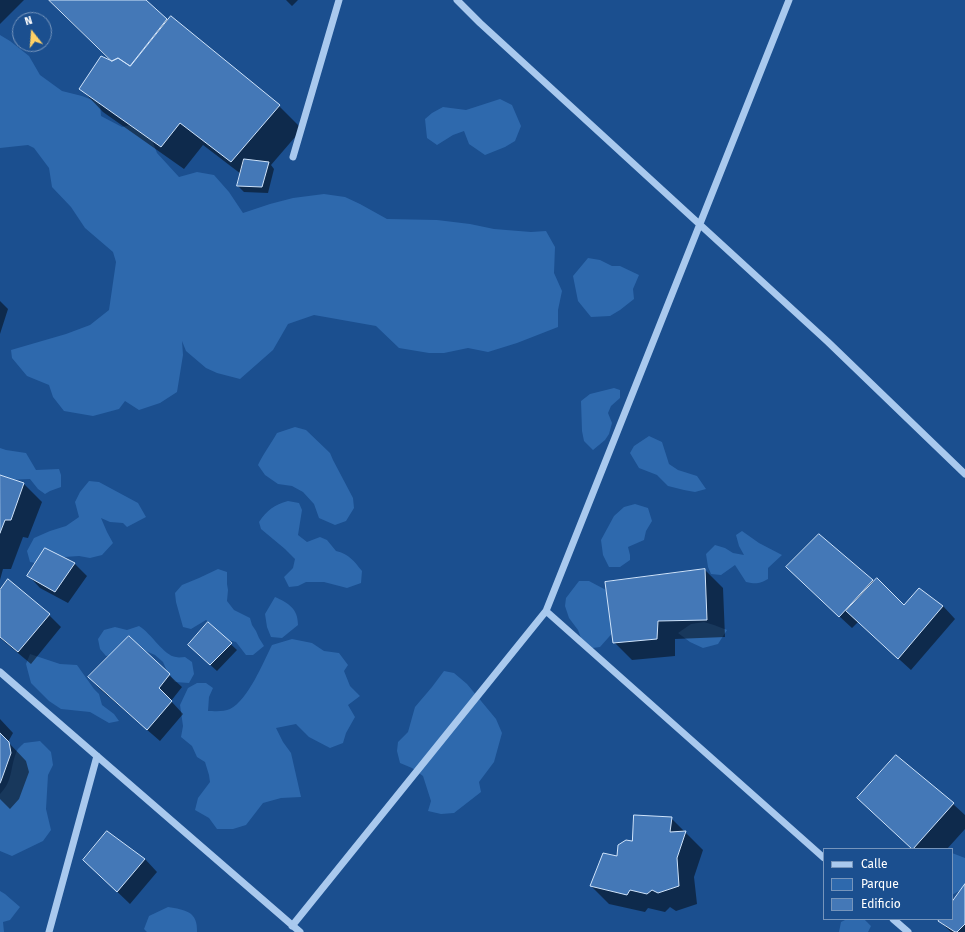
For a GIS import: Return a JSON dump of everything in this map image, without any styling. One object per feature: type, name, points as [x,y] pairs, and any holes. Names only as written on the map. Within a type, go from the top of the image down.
[{"type":"street","points":[[293,157],[340,0]]},
{"type":"street","points":[[457,0],[480,23],[828,342],[965,474]]},
{"type":"street","points":[[292,926],[546,611],[789,0]]},
{"type":"street","points":[[546,611],[823,857]]},
{"type":"street","points":[[0,672],[300,932]]},
{"type":"street","points":[[49,932],[97,756]]},
{"type":"street","points":[[894,920],[908,932]]},
{"type":"green space","points":[[0,35],[12,43],[12,52],[24,52],[29,56],[40,75],[62,91],[82,96],[100,103],[101,116],[122,127],[138,123],[152,140],[157,153],[179,177],[197,172],[214,175],[229,192],[243,213],[293,198],[324,194],[345,197],[387,219],[437,220],[494,229],[531,232],[546,231],[555,247],[554,273],[562,291],[558,310],[558,327],[517,343],[488,352],[468,348],[444,353],[429,353],[399,348],[376,326],[314,315],[288,324],[273,350],[240,379],[217,373],[206,368],[186,351],[182,341],[183,355],[177,392],[160,403],[139,410],[125,401],[119,409],[93,416],[64,411],[53,397],[49,385],[27,376],[12,358],[11,350],[66,334],[90,325],[109,310],[116,262],[113,252],[85,228],[71,207],[52,187],[49,168],[34,148],[28,145],[0,148]]},
{"type":"green space","points":[[500,99],[512,105],[521,126],[515,141],[505,147],[485,155],[469,144],[464,131],[453,135],[437,145],[427,138],[425,119],[443,107],[466,110]]},
{"type":"green space","points":[[588,258],[600,260],[612,266],[620,266],[639,275],[633,289],[634,299],[610,316],[591,317],[578,301],[573,276]]},
{"type":"green space","points":[[614,388],[620,390],[620,398],[611,406],[608,413],[612,423],[609,434],[605,440],[593,450],[584,441],[582,431],[581,401],[590,394]]},
{"type":"green space","points":[[295,427],[306,430],[330,453],[353,498],[354,508],[346,521],[335,525],[319,518],[314,504],[303,492],[292,486],[278,484],[265,475],[258,465],[277,433]]},
{"type":"green space","points":[[649,436],[662,442],[669,464],[678,470],[697,476],[706,489],[695,492],[668,486],[657,475],[639,468],[630,453],[634,446]]},
{"type":"green space","points":[[0,448],[26,453],[36,470],[59,469],[61,475],[61,487],[45,494],[38,489],[30,479],[0,479]]},
{"type":"green space","points":[[89,481],[99,482],[138,503],[146,517],[127,527],[123,523],[110,522],[101,518],[113,543],[102,555],[90,558],[79,556],[64,557],[46,565],[30,562],[27,551],[34,538],[66,526],[79,517],[75,502],[80,492]]},
{"type":"green space","points":[[288,501],[299,503],[302,510],[298,535],[307,542],[320,537],[327,540],[336,551],[348,556],[362,571],[361,583],[347,588],[324,582],[306,582],[298,586],[289,587],[284,577],[293,568],[295,559],[261,529],[259,522],[271,508]]},
{"type":"green space","points":[[635,504],[648,508],[652,521],[646,531],[644,540],[628,547],[630,560],[620,567],[609,567],[603,555],[601,540],[614,516],[624,507]]},
{"type":"green space","points":[[742,531],[759,543],[782,555],[768,568],[768,579],[760,583],[746,582],[735,565],[721,575],[711,574],[708,567],[706,554],[715,545],[725,548],[733,553],[744,555],[739,546],[736,535]]},
{"type":"green space","points":[[218,569],[227,572],[227,601],[234,610],[250,618],[252,625],[264,646],[253,655],[246,655],[236,642],[224,639],[206,620],[191,629],[183,627],[175,593],[182,585]]},
{"type":"green space","points":[[579,581],[589,581],[606,590],[616,629],[600,647],[585,649],[578,630],[569,618],[565,606],[566,598]]},
{"type":"green space","points":[[275,597],[288,604],[294,610],[298,619],[298,625],[282,638],[271,637],[267,627],[265,614]]},
{"type":"green space","points":[[704,622],[727,630],[718,644],[703,648],[690,642],[678,633],[691,624]]},
{"type":"green space","points":[[139,626],[144,629],[162,649],[171,656],[185,657],[192,662],[194,674],[189,683],[175,682],[167,671],[163,662],[155,655],[135,644],[113,655],[106,656],[100,649],[98,639],[104,630],[115,627],[127,630]]},
{"type":"green space","points":[[292,639],[312,643],[324,651],[339,653],[348,665],[344,671],[350,686],[360,696],[348,705],[355,717],[346,733],[343,743],[330,748],[309,737],[296,724],[276,728],[283,742],[291,753],[301,797],[281,798],[263,803],[246,825],[233,829],[217,829],[209,818],[195,810],[198,798],[210,782],[209,775],[205,762],[197,757],[192,746],[181,737],[183,726],[180,705],[188,688],[197,683],[206,683],[213,688],[209,697],[208,711],[222,711],[230,709],[243,698],[249,690],[272,645]]},
{"type":"green space","points":[[30,654],[60,664],[77,665],[99,694],[102,705],[114,714],[119,721],[109,723],[90,712],[61,709],[49,701],[31,683],[26,664]]},
{"type":"green space","points":[[444,671],[454,673],[467,684],[496,719],[502,733],[494,762],[479,782],[481,792],[454,813],[441,814],[428,811],[431,801],[423,776],[412,768],[400,763],[397,751],[398,742],[408,732],[415,707]]},
{"type":"green space","points":[[40,741],[51,752],[53,765],[48,775],[46,809],[51,830],[43,841],[12,856],[0,851],[0,794],[9,779],[18,749],[24,743]]},
{"type":"green space","points":[[953,853],[965,858],[964,888],[953,894]]},
{"type":"green space","points":[[0,891],[20,907],[10,920],[3,922],[4,932],[0,932]]},
{"type":"green space","points":[[168,907],[180,909],[193,916],[197,925],[197,932],[147,932],[144,929],[149,916]]},
{"type":"green space","points":[[845,920],[865,920],[871,926],[868,932],[839,932],[841,922]]},
{"type":"building","points":[[49,0],[146,0],[167,19],[130,66],[118,58],[112,61]]},
{"type":"building","points":[[171,16],[280,105],[231,162],[180,123],[161,147],[79,89],[101,56],[112,61],[118,58],[130,66]]},
{"type":"building","points":[[244,159],[269,162],[262,187],[237,186]]},
{"type":"building","points":[[0,475],[24,483],[11,520],[5,520],[0,533]]},
{"type":"building","points":[[819,534],[873,580],[839,617],[786,567]]},
{"type":"building","points":[[45,548],[75,563],[55,592],[27,576]]},
{"type":"building","points":[[705,569],[707,620],[658,621],[657,639],[613,643],[605,582]]},
{"type":"building","points":[[877,578],[904,605],[919,588],[943,606],[898,659],[846,611]]},
{"type":"building","points":[[8,579],[50,614],[18,652],[0,637],[0,590]]},
{"type":"building","points":[[208,622],[232,643],[210,665],[188,645]]},
{"type":"building","points":[[129,636],[170,674],[159,688],[172,701],[147,730],[88,677]]},
{"type":"building","points":[[0,733],[9,742],[11,753],[0,783]]},
{"type":"building","points":[[896,755],[954,803],[914,848],[911,848],[857,798]]},
{"type":"building","points":[[634,815],[672,817],[670,832],[686,831],[677,858],[679,886],[658,893],[652,890],[647,894],[630,890],[627,895],[590,886],[603,853],[617,856],[618,845],[626,840],[632,841]]},
{"type":"building","points":[[107,831],[145,859],[117,892],[83,860]]},
{"type":"building","points":[[965,884],[965,924],[957,932],[938,921],[953,920],[953,901]]}]
